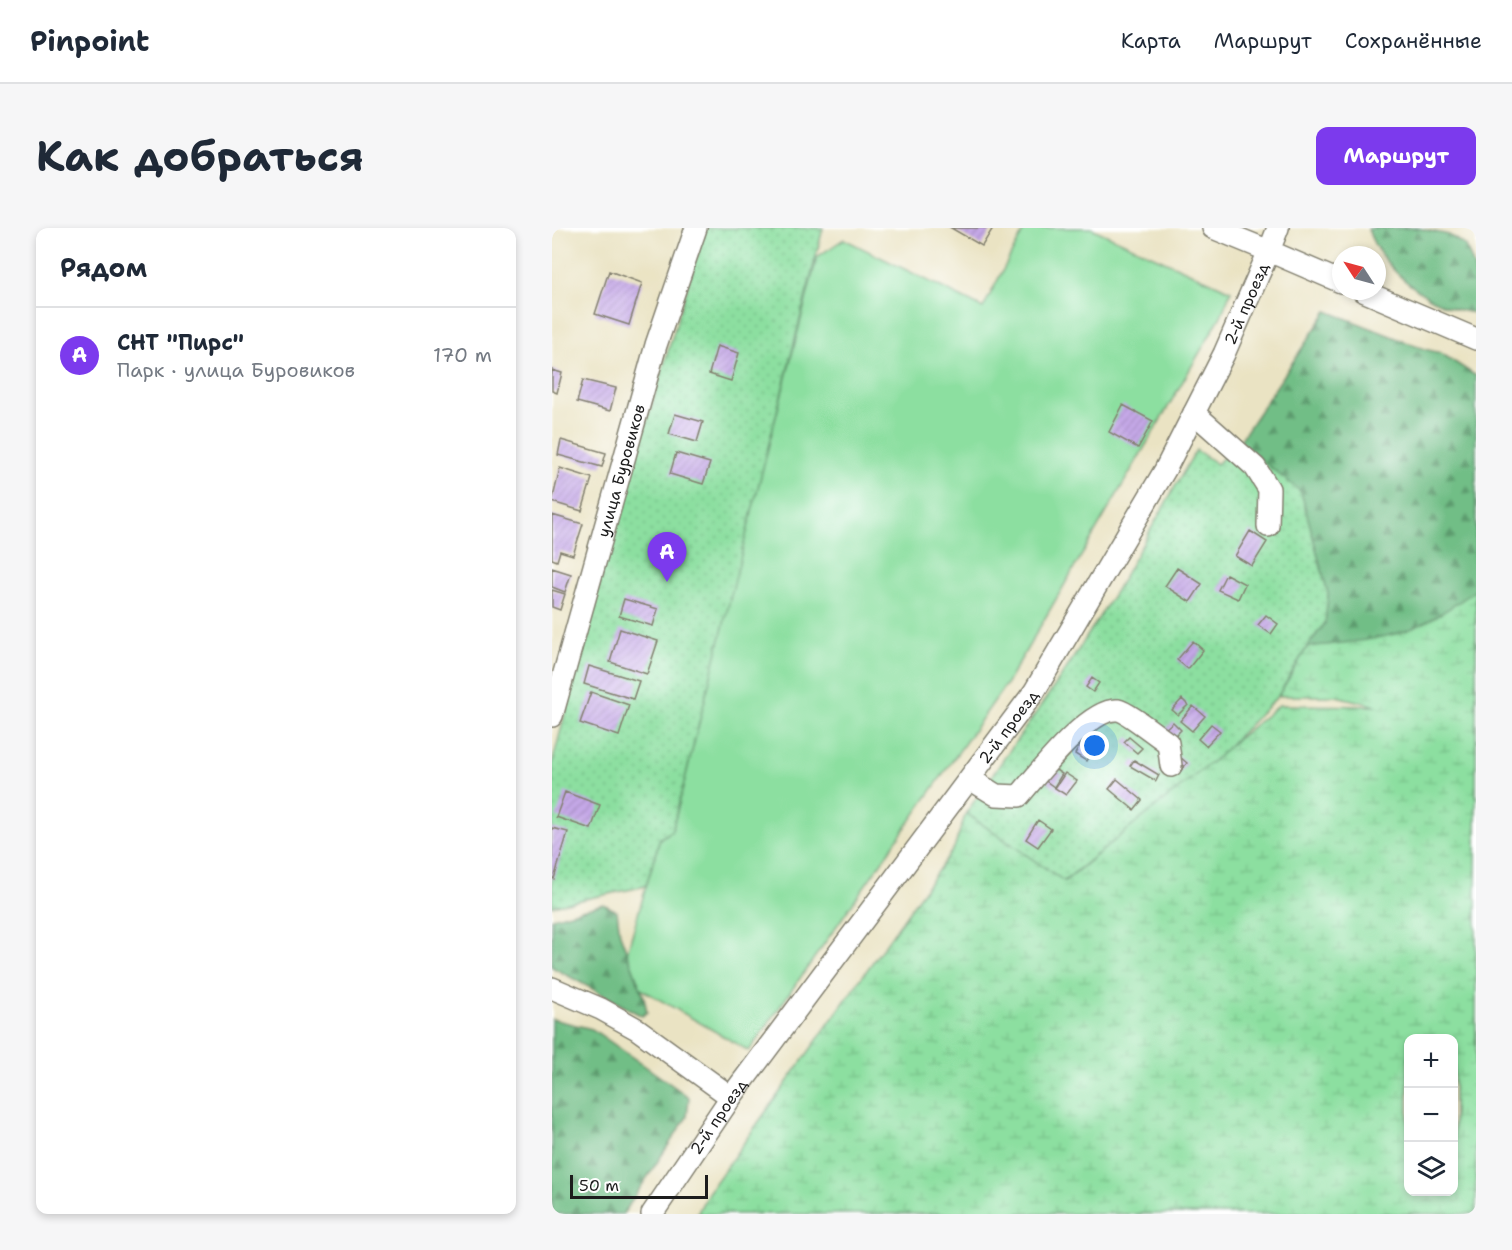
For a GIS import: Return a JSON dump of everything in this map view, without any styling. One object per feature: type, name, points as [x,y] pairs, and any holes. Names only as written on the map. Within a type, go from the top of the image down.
[{"type":"street","name":"улица Буровиков","points":[[552,716],[656,345],[696,228]]},
{"type":"street","name":"2-й проезд","points":[[652,1214],[731,1097],[1034,692],[1165,470],[1224,354],[1269,251],[1213,228]]},
{"type":"street","points":[[1278,228],[1269,251],[1332,278]]},
{"type":"street","points":[[1384,300],[1476,339]]},
{"type":"street","points":[[1194,413],[1255,467],[1269,489],[1268,526]]},
{"type":"street","points":[[970,779],[996,795],[1018,796],[1068,740],[1103,712],[1120,710],[1168,743],[1171,766]]},
{"type":"street","points":[[552,988],[601,1009],[637,1029],[731,1097]]},
{"type":"green space","points":[[705,228],[823,228],[672,831],[660,838],[646,886],[552,906],[552,764],[605,561]]},
{"type":"green space","points":[[1025,228],[1091,228],[1231,291],[1221,316],[1009,680],[749,1051],[620,977],[660,838],[672,831],[817,257],[844,239],[983,308]]},
{"type":"green space","points":[[1418,228],[1449,235],[1466,246],[1476,273],[1476,313],[1443,305],[1411,285],[1386,261],[1386,246],[1375,246],[1368,229]]},
{"type":"green space","points":[[1327,311],[1424,349],[1441,353],[1476,376],[1476,686],[1368,675],[1307,647],[1325,623],[1328,594],[1301,493],[1239,442]]},
{"type":"green space","points":[[1239,442],[1301,492],[1328,594],[1325,623],[1307,647],[1278,696],[1219,756],[1064,881],[966,813],[1065,671],[1115,592],[1196,450],[1217,464]]},
{"type":"green space","points":[[1476,590],[1476,1214],[697,1214],[708,1193],[954,848],[966,813],[1065,881],[1279,705],[1377,706],[1336,696],[1278,696],[1307,647],[1396,634],[1435,617]]},
{"type":"green space","points":[[603,904],[617,911],[620,934],[644,997],[647,1012],[642,1016],[552,967],[552,918]]},
{"type":"green space","points":[[552,1019],[592,1029],[689,1097],[687,1117],[623,1214],[552,1214]]},
{"type":"building","points":[[951,228],[993,228],[982,246]]},
{"type":"building","points":[[609,271],[642,283],[629,325],[595,314]]},
{"type":"building","points":[[717,346],[739,353],[731,381],[709,374]]},
{"type":"building","points":[[552,370],[562,373],[557,393],[552,391]]},
{"type":"building","points":[[583,380],[616,388],[610,411],[577,402]]},
{"type":"building","points":[[1123,405],[1153,421],[1138,448],[1109,432]]},
{"type":"building","points":[[675,414],[703,422],[697,442],[669,434]]},
{"type":"building","points":[[561,440],[606,453],[602,467],[558,455]]},
{"type":"building","points":[[676,453],[710,463],[703,484],[670,474]]},
{"type":"building","points":[[560,468],[592,478],[582,511],[552,502]]},
{"type":"building","points":[[552,515],[583,524],[573,555],[560,551],[557,561],[552,559]]},
{"type":"building","points":[[1250,531],[1267,542],[1252,566],[1235,556]]},
{"type":"building","points":[[552,568],[571,574],[565,592],[552,587]]},
{"type":"building","points":[[1177,568],[1202,584],[1190,602],[1165,586]]},
{"type":"building","points":[[1226,574],[1245,584],[1238,599],[1218,590]]},
{"type":"building","points":[[552,590],[565,594],[560,610],[552,607]]},
{"type":"building","points":[[624,599],[658,609],[653,626],[619,616]]},
{"type":"building","points":[[1266,615],[1278,624],[1271,634],[1258,625]]},
{"type":"building","points":[[620,629],[658,641],[647,674],[610,662]]},
{"type":"building","points":[[1193,641],[1203,650],[1188,669],[1177,660]]},
{"type":"building","points":[[589,666],[639,681],[633,699],[584,684]]},
{"type":"building","points":[[1092,678],[1099,683],[1093,692],[1086,687]]},
{"type":"building","points":[[591,692],[629,705],[619,736],[580,723]]},
{"type":"building","points":[[1182,699],[1188,705],[1178,715],[1172,710]]},
{"type":"building","points":[[1193,706],[1205,716],[1192,731],[1180,721]]},
{"type":"building","points":[[1173,722],[1181,730],[1172,739],[1164,730]]},
{"type":"building","points":[[1211,724],[1220,731],[1206,746],[1198,739]]},
{"type":"building","points":[[1129,737],[1142,748],[1137,753],[1124,742]]},
{"type":"building","points":[[1083,740],[1094,747],[1086,761],[1075,754]]},
{"type":"building","points":[[1179,756],[1187,763],[1179,773],[1171,766]]},
{"type":"building","points":[[1134,760],[1159,775],[1156,781],[1130,766]]},
{"type":"building","points":[[1051,767],[1062,774],[1054,787],[1043,779]]},
{"type":"building","points":[[1065,773],[1077,781],[1066,795],[1055,788]]},
{"type":"building","points":[[1117,779],[1142,800],[1134,810],[1109,789]]},
{"type":"building","points":[[565,792],[600,805],[591,829],[556,817]]},
{"type":"building","points":[[1038,820],[1051,829],[1038,847],[1026,839]]},
{"type":"building","points":[[552,828],[568,832],[554,879],[552,878]]},
{"type":"place","name":"СНТ \"Пирс\"","points":[[667,582]]}]
